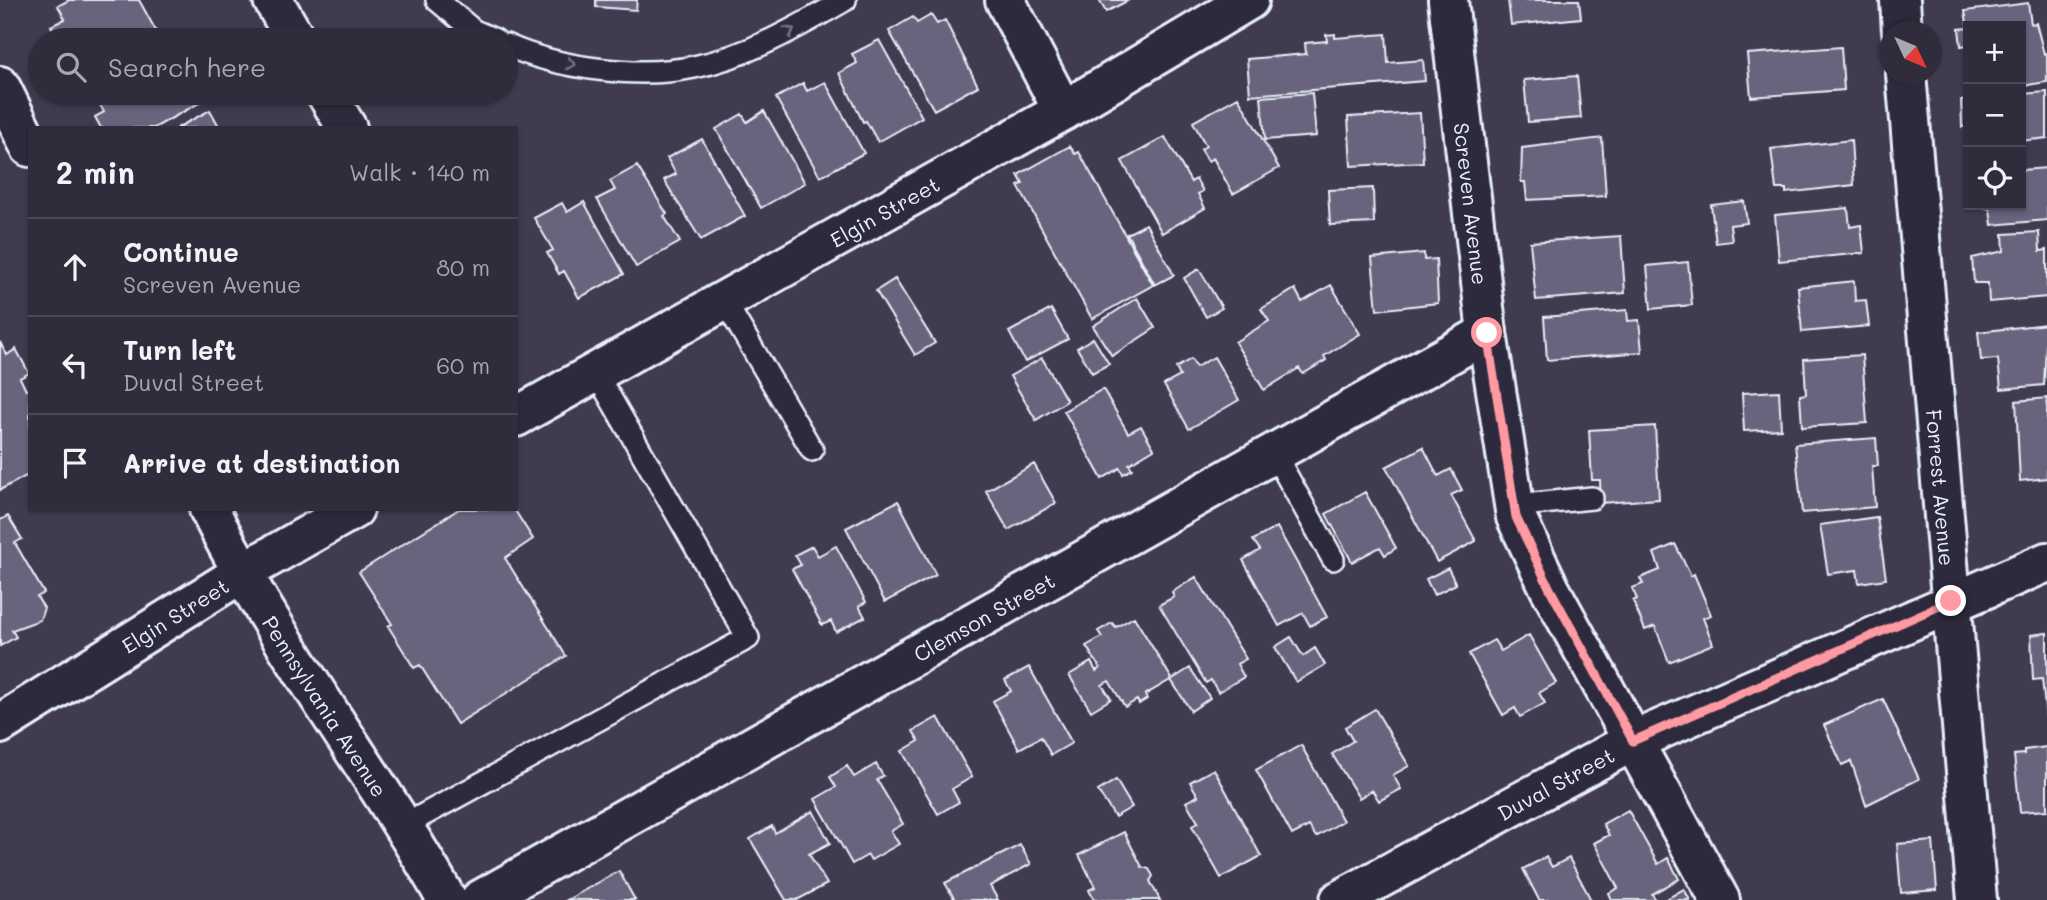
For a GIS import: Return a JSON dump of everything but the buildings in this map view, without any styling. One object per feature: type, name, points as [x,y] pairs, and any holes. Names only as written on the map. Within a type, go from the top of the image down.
[{"type":"street","points":[[272,0],[289,28]]},
{"type":"street","points":[[1005,0],[1063,111]]},
{"type":"street","name":"Elgin Street","points":[[518,413],[725,302],[1063,111],[1249,0]]},
{"type":"street","name":"Screven Avenue","points":[[1448,0],[1487,333],[1516,517],[1550,589],[1720,900]]},
{"type":"street","points":[[1900,0],[1901,21]]},
{"type":"street","name":"Forrest Avenue","points":[[1907,84],[1977,900]]},
{"type":"street","points":[[0,86],[28,143]]},
{"type":"street","points":[[333,105],[345,126]]},
{"type":"street","name":"Clemson Street","points":[[480,900],[1487,333]]},
{"type":"street","name":"Pennsylvania Avenue","points":[[210,511],[240,574],[405,825],[447,900]]},
{"type":"street","name":"Elgin Street","points":[[0,724],[240,574],[350,511]]},
{"type":"street","name":"Duval Street","points":[[1340,900],[1633,741],[1951,601],[2047,562]]},
{"type":"lane","points":[[437,0],[470,28]]},
{"type":"lane","points":[[518,50],[533,57],[612,72],[694,67],[780,37],[845,0]]},
{"type":"lane","points":[[725,302],[812,450]]},
{"type":"lane","points":[[405,825],[748,638],[596,373]]},
{"type":"lane","points":[[1275,453],[1333,558]]},
{"type":"lane","points":[[1514,506],[1592,498]]},
{"type":"route","points":[[1487,333],[1516,517],[1550,589],[1633,741],[1951,601]]}]
